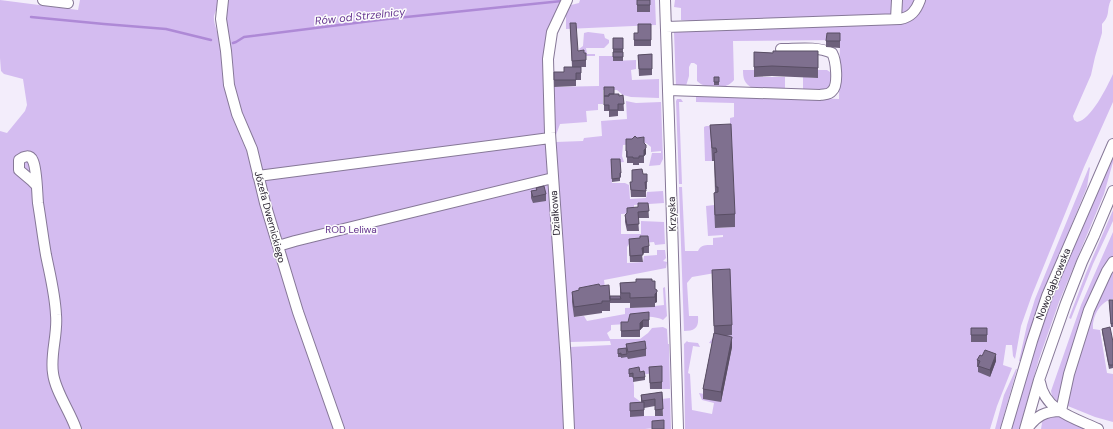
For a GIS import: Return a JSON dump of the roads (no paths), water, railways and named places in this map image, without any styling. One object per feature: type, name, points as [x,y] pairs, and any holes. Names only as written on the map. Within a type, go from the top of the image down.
[{"type":"street","points":[[43,0],[68,3]]},
{"type":"street","name":"Józefa Dwernickiego","points":[[223,0],[221,19],[229,86],[237,114],[252,149],[258,176],[298,312],[339,429]]},
{"type":"street","name":"Działkowa","points":[[567,0],[552,32],[548,59],[550,138],[566,362],[569,429]]},
{"type":"street","name":"Krzyska","points":[[665,0],[678,429]]},
{"type":"street","points":[[896,19],[897,0]]},
{"type":"street","points":[[666,27],[896,19],[908,17],[914,13],[920,0]]},
{"type":"street","points":[[668,90],[820,95],[832,92],[836,78],[835,58],[832,53],[817,49],[780,49]]},
{"type":"street","points":[[258,176],[550,138]]},
{"type":"street","name":"Nowodąbrowska","points":[[1006,429],[1047,296],[1113,144]]},
{"type":"street","points":[[278,246],[376,220],[553,178]]},
{"type":"street","points":[[36,185],[56,317],[53,372],[56,384],[76,429]]},
{"type":"street","name":"Nowodąbrowska","points":[[1026,429],[1039,380],[1079,268],[1113,191]]},
{"type":"street","points":[[1061,411],[1069,374],[1089,310],[1107,271],[1113,262]]},
{"type":"street","points":[[1039,380],[1042,394],[1053,408],[1098,429]]},
{"type":"street","name":"Nowodąbrowska","points":[[1026,429],[1041,414],[1061,411]]},
{"type":"waterway","name":"Rów od Strzelnicy","points":[[233,43],[244,37],[387,19],[562,1]]},
{"type":"waterway","name":"Rów od Strzelnicy","points":[[31,17],[166,29],[211,40]]},
{"type":"park label","name":"ROD Leliwa","points":[[351,229]]}]
